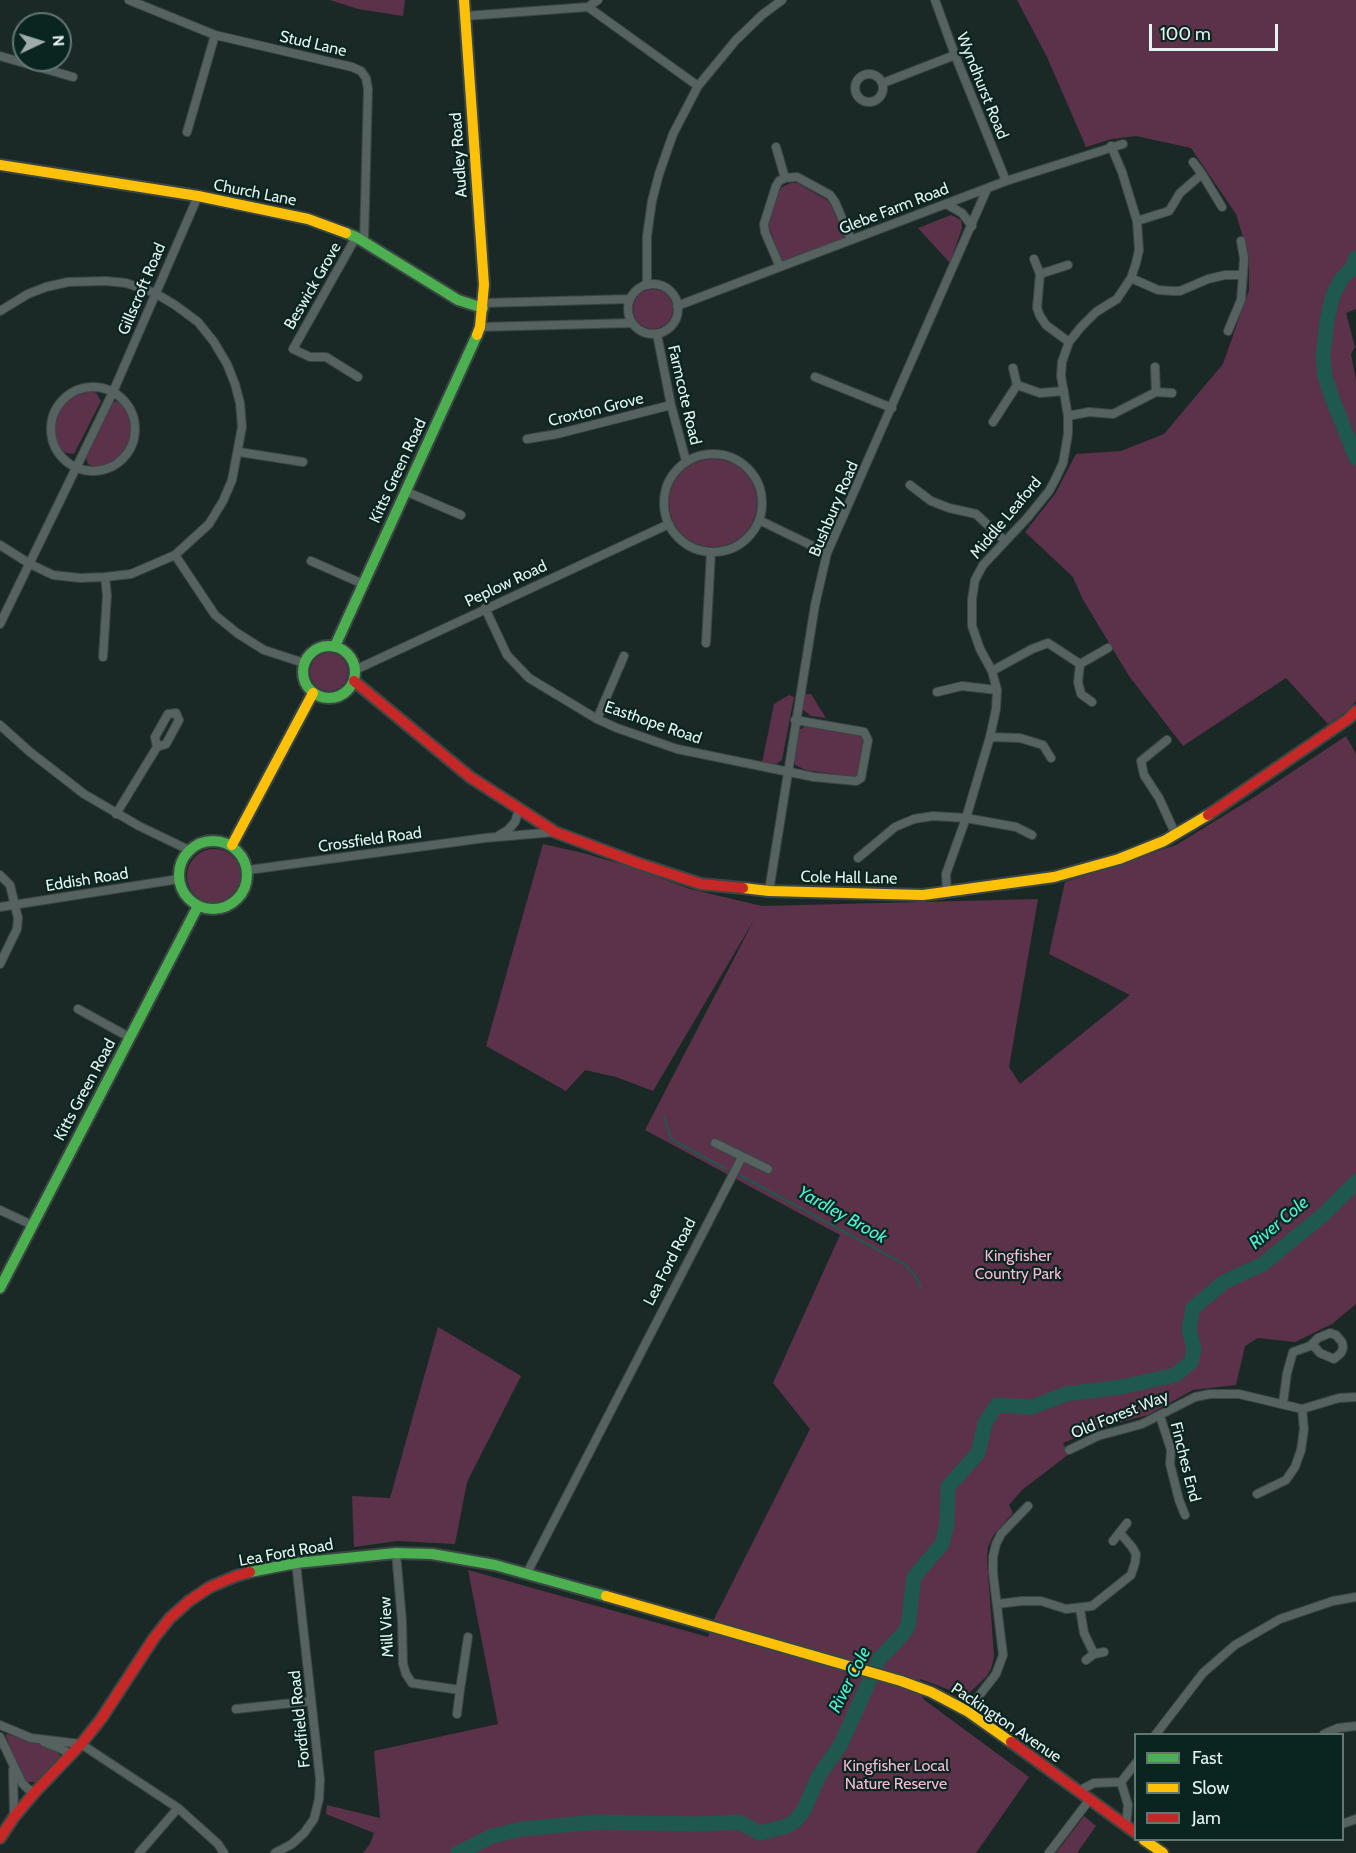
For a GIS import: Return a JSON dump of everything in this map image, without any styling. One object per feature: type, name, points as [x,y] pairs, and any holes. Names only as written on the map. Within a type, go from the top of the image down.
[{"type":"street","name":"Stud Lane","points":[[129,0],[215,34],[361,70],[366,78],[368,89],[360,239]]},
{"type":"street","name":"Audley Road","points":[[464,0],[484,285],[483,305]]},
{"type":"street","points":[[465,16],[588,7],[598,0]]},
{"type":"street","points":[[647,285],[647,236],[652,201],[673,134],[698,86],[736,40],[762,15],[782,0]]},
{"type":"street","name":"Wyndhurst Road","points":[[935,0],[1006,181]]},
{"type":"street","points":[[588,7],[698,86]]},
{"type":"street","points":[[186,132],[215,34]]},
{"type":"street","points":[[883,83],[955,55]]},
{"type":"street","points":[[0,56],[73,77]]},
{"type":"street","name":"Glebe Farm Road","points":[[677,306],[1006,181],[1123,144]]},
{"type":"street","name":"Middle Leaford","points":[[947,893],[946,874],[966,818],[990,736],[998,690],[972,626],[975,580],[983,565],[1028,517],[1052,484],[1063,463],[1068,434],[1068,416],[1061,376],[1062,362],[1069,342],[1096,312],[1117,299],[1131,278],[1139,250],[1137,221],[1112,146]]},
{"type":"street","points":[[776,147],[785,178]]},
{"type":"street","points":[[1193,162],[1222,207]]},
{"type":"street","name":"Church Lane","points":[[0,165],[198,196],[308,219],[360,239],[458,300],[483,305]]},
{"type":"street","points":[[1137,221],[1169,212],[1180,193],[1202,174]]},
{"type":"street","points":[[780,267],[765,232],[764,224],[776,186],[785,178],[796,177],[830,195],[851,239]]},
{"type":"street","name":"Bushbury Road","points":[[769,891],[814,605],[827,553],[987,189]]},
{"type":"street","name":"Gillscroft Road","points":[[0,624],[113,392],[198,196]]},
{"type":"street","points":[[946,204],[962,213],[972,226]]},
{"type":"street","name":"Beswick Grove","points":[[358,377],[326,357],[310,357],[293,348],[360,239]]},
{"type":"street","points":[[1228,331],[1241,300],[1244,258],[1240,241]]},
{"type":"street","points":[[1034,259],[1040,274],[1037,308],[1040,316],[1046,325],[1069,342]]},
{"type":"street","points":[[1040,274],[1068,265]]},
{"type":"street","points":[[1131,278],[1158,290],[1180,291],[1208,279],[1225,275],[1243,275]]},
{"type":"street","points":[[0,311],[28,294],[68,282],[126,283],[154,293],[198,322],[213,342],[227,364],[240,403],[242,427],[232,480],[209,524],[175,555],[131,574],[80,578],[53,575],[0,545]]},
{"type":"street","points":[[656,284],[672,294],[677,306],[676,318],[669,328],[657,334],[640,331],[632,323],[628,311],[630,299],[636,290],[656,284]]},
{"type":"street","points":[[483,305],[630,299]]},
{"type":"street","name":"Kitts Green Road","points":[[335,646],[476,341],[483,305]]},
{"type":"street","points":[[480,327],[632,323]]},
{"type":"street","name":"Farmcote Road","points":[[657,334],[671,405],[686,461]]},
{"type":"street","points":[[1155,367],[1156,392]]},
{"type":"street","points":[[993,422],[1017,386],[1013,368]]},
{"type":"street","points":[[815,376],[892,408]]},
{"type":"street","points":[[1017,386],[1040,393],[1064,391]]},
{"type":"street","points":[[92,387],[113,392],[124,400],[136,423],[130,450],[124,459],[105,471],[76,467],[62,458],[53,448],[49,426],[52,412],[67,394],[82,388],[92,387]]},
{"type":"street","points":[[1068,416],[1089,412],[1113,414],[1156,392],[1172,393]]},
{"type":"street","name":"Croxton Grove","points":[[526,439],[557,434],[671,405]]},
{"type":"street","points":[[238,452],[303,462]]},
{"type":"street","points":[[713,453],[727,455],[740,461],[758,481],[762,495],[759,520],[754,531],[740,544],[723,551],[711,552],[686,544],[676,535],[669,524],[664,496],[668,483],[686,461],[713,453]]},
{"type":"street","points":[[910,485],[931,501],[976,514],[1005,541]]},
{"type":"street","points":[[405,491],[461,515]]},
{"type":"street","points":[[759,520],[827,553]]},
{"type":"street","name":"Peplow Road","points":[[354,675],[485,608],[669,524]]},
{"type":"street","points":[[706,643],[711,552]]},
{"type":"street","points":[[175,555],[215,615],[237,633],[264,650],[304,663]]},
{"type":"street","points":[[311,561],[363,584]]},
{"type":"street","points":[[103,657],[107,595],[105,577]]},
{"type":"street","name":"Easthope Road","points":[[485,608],[507,655],[529,678],[597,719],[677,749],[814,777],[859,780],[863,774],[867,734],[795,720]]},
{"type":"street","points":[[992,671],[1048,643],[1080,664]]},
{"type":"street","points":[[335,646],[348,655],[353,662],[354,675],[348,690],[339,696],[328,698],[313,693],[304,681],[304,663],[316,649],[335,646]]},
{"type":"street","points":[[1080,664],[1108,648]]},
{"type":"street","points":[[597,719],[624,656]]},
{"type":"street","points":[[1080,664],[1078,682],[1082,694],[1092,702]]},
{"type":"street","name":"Cole Hall Lane","points":[[354,675],[470,777],[555,832],[701,884],[769,891],[947,893],[1054,877],[1119,859],[1164,841],[1217,809],[1348,719],[1356,711]]},
{"type":"street","points":[[938,692],[962,686],[998,690]]},
{"type":"street","points":[[232,844],[313,693]]},
{"type":"street","points":[[0,725],[79,790],[116,814],[189,850]]},
{"type":"street","points":[[990,736],[1020,738],[1043,745],[1051,758]]},
{"type":"street","points":[[1167,740],[1141,761],[1143,775],[1159,798],[1175,833]]},
{"type":"street","points":[[116,814],[157,747]]},
{"type":"street","points":[[497,837],[515,822],[519,810]]},
{"type":"street","points":[[858,858],[895,827],[914,819],[933,816],[966,818],[1016,827],[1032,835]]},
{"type":"street","name":"Crossfield Road","points":[[248,870],[497,837],[555,832]]},
{"type":"street","points":[[212,840],[232,844],[244,860],[248,870],[244,890],[234,902],[213,909],[191,902],[183,892],[179,879],[181,864],[189,850],[200,843],[212,840]]},
{"type":"street","points":[[870,849],[877,858]]},
{"type":"street","points":[[0,875],[10,885],[18,918],[17,929],[0,964]]},
{"type":"street","name":"Eddish Road","points":[[0,907],[179,879]]},
{"type":"street","name":"Kitts Green Road","points":[[0,1288],[198,906]]},
{"type":"street","points":[[78,1009],[129,1037]]},
{"type":"street","points":[[715,1143],[768,1169]]},
{"type":"street","name":"Lea Ford Road","points":[[527,1573],[742,1157]]},
{"type":"street","points":[[0,1210],[33,1225]]},
{"type":"street","points":[[1283,1403],[1287,1372],[1293,1352],[1312,1344]]},
{"type":"street","name":"Old Forest Way","points":[[1070,1450],[1098,1436],[1142,1424],[1195,1397],[1210,1394],[1239,1394],[1302,1409]]},
{"type":"street","points":[[1257,1494],[1286,1480],[1295,1467],[1301,1450],[1304,1429],[1302,1409],[1339,1398],[1356,1397]]},
{"type":"street","name":"Finches End","points":[[1160,1416],[1171,1450],[1170,1464],[1185,1515]]},
{"type":"street","points":[[967,1711],[996,1674],[1003,1655],[993,1572],[996,1544],[1001,1534],[1028,1506]]},
{"type":"street","points":[[1113,1541],[1127,1523]]},
{"type":"street","points":[[997,1604],[1041,1601],[1066,1609],[1092,1606],[1131,1575],[1136,1563],[1136,1554],[1120,1533]]},
{"type":"street","name":"Lea Ford Road","points":[[0,1838],[35,1792],[81,1744],[101,1719],[154,1638],[179,1609],[210,1587],[236,1576],[296,1563],[396,1553],[432,1554],[527,1573],[845,1665]]},
{"type":"street","name":"Mill View","points":[[396,1553],[403,1664],[406,1674],[412,1683],[417,1685],[460,1690]]},
{"type":"street","name":"Fordfield Road","points":[[275,1853],[292,1844],[304,1833],[314,1819],[320,1799],[320,1779],[296,1563]]},
{"type":"street","points":[[1157,1733],[1203,1673],[1235,1645],[1280,1619],[1333,1601],[1356,1597]]},
{"type":"street","points":[[1080,1609],[1084,1633],[1094,1654]]},
{"type":"street","points":[[457,1714],[468,1637]]},
{"type":"street","points":[[1086,1660],[1094,1654],[1104,1652]]},
{"type":"street","name":"Packington Avenue","points":[[845,1665],[931,1692],[967,1711],[1134,1832]]},
{"type":"street","points":[[236,1709],[311,1701]]},
{"type":"street","points":[[0,1725],[71,1754]]},
{"type":"street","points":[[1326,1733],[1338,1728],[1356,1726]]},
{"type":"street","points":[[0,1737],[22,1783],[35,1792]]},
{"type":"street","points":[[31,1738],[81,1744],[178,1808],[218,1844],[224,1853]]},
{"type":"street","points":[[13,1761],[14,1817]]},
{"type":"street","points":[[1079,1791],[1094,1783],[1121,1782],[1134,1765]]},
{"type":"street","points":[[1121,1782],[1128,1805],[1126,1826]]},
{"type":"street","points":[[1049,1853],[1090,1799]]},
{"type":"street","points":[[139,1853],[178,1808]]},
{"type":"street","points":[[1147,1841],[1163,1853]]},
{"type":"green space","points":[[330,0],[405,0],[403,16],[358,9]]},
{"type":"green space","points":[[1017,0],[1356,0],[1356,309],[1346,313],[1355,347],[1351,354],[1356,380],[1356,701],[1347,711],[1328,724],[1286,678],[1183,746],[1129,676],[1082,598],[1073,577],[1025,532],[1055,494],[1076,454],[1121,451],[1164,434],[1223,364],[1249,290],[1249,257],[1236,214],[1191,148],[1136,136],[1112,139],[1086,147],[1047,57]]},
{"type":"green space","points":[[797,183],[827,200],[846,239],[783,264],[768,225],[779,192],[782,187]]},
{"type":"green space","points":[[951,215],[961,220],[962,228],[950,263],[918,228]]},
{"type":"green space","points":[[653,289],[661,290],[667,295],[672,301],[672,317],[667,323],[661,328],[653,329],[645,328],[639,323],[634,317],[633,309],[634,301],[639,295],[645,290]]},
{"type":"green space","points":[[91,390],[101,401],[74,454],[67,453],[61,450],[55,437],[55,422],[60,408],[76,394]]},
{"type":"green space","points":[[116,401],[129,412],[131,433],[129,448],[109,467],[94,467],[88,464],[86,458],[110,404]]},
{"type":"green space","points":[[704,459],[722,459],[738,466],[750,478],[757,494],[757,512],[750,528],[738,540],[722,547],[704,547],[688,540],[676,528],[669,512],[669,494],[676,478],[688,466]]},
{"type":"green space","points":[[329,653],[343,658],[348,672],[343,686],[329,691],[315,686],[310,672],[315,658]]},
{"type":"green space","points":[[804,694],[811,694],[826,718],[811,716],[802,709]]},
{"type":"green space","points":[[789,695],[794,697],[782,760],[776,764],[762,763],[774,704]]},
{"type":"green space","points":[[804,727],[859,735],[863,739],[857,775],[853,777],[806,770],[795,765],[798,731]]},
{"type":"green space","name":"Kingfisher Country Park","points":[[1346,736],[1356,754],[1356,1304],[1332,1324],[1295,1342],[1258,1338],[1245,1346],[1236,1385],[1193,1390],[1148,1415],[1102,1427],[1063,1443],[1069,1454],[1022,1490],[1009,1505],[1013,1513],[993,1536],[988,1547],[994,1657],[991,1669],[966,1696],[920,1679],[923,1699],[1029,1777],[976,1853],[363,1853],[374,1833],[326,1814],[327,1805],[380,1818],[374,1751],[498,1724],[468,1570],[708,1637],[715,1617],[810,1429],[773,1383],[840,1235],[645,1130],[754,920],[653,1091],[616,1077],[585,1070],[566,1091],[486,1046],[543,844],[627,866],[690,889],[762,906],[1038,899],[1009,1067],[1020,1084],[1130,995],[1049,954],[1065,882],[1176,845],[1256,796]]},
{"type":"green space","points":[[214,849],[224,851],[233,857],[239,866],[241,876],[239,886],[233,895],[224,901],[214,903],[204,901],[195,895],[189,886],[187,876],[189,866],[195,857],[204,851]]},
{"type":"green space","points":[[438,1327],[521,1376],[467,1482],[455,1544],[397,1541],[354,1547],[352,1496],[390,1498]]},
{"type":"green space","points":[[6,1734],[50,1745],[58,1751],[60,1756],[36,1782],[26,1782],[20,1775]]},
{"type":"green space","points":[[1084,1816],[1096,1826],[1077,1853],[1056,1853]]},
{"type":"waterway","name":"River Cole","points":[[1356,258],[1333,295],[1327,320],[1323,357],[1325,377],[1356,458]]},
{"type":"waterway","name":"Yardley Brook","points":[[664,1117],[671,1139],[726,1169]]},
{"type":"waterway","name":"Yardley Brook","points":[[741,1176],[906,1265],[916,1277],[921,1288]]},
{"type":"waterway","name":"River Cole","points":[[458,1853],[492,1836],[522,1829],[597,1822],[697,1824],[739,1822],[760,1833],[787,1826],[795,1821],[804,1810],[818,1777],[841,1744],[879,1659],[908,1626],[914,1577],[942,1544],[947,1524],[948,1487],[978,1453],[985,1423],[997,1405],[1032,1407],[1066,1394],[1121,1387],[1175,1375],[1191,1362],[1194,1349],[1189,1329],[1193,1308],[1224,1282],[1263,1264],[1324,1214],[1356,1182]]},
{"type":"traffic: fast","points":[[346,233],[458,300],[483,308]]},
{"type":"traffic: fast","points":[[335,646],[477,335]]},
{"type":"traffic: fast","points":[[329,646],[343,650],[351,658],[355,672],[351,686],[343,694],[329,698],[315,694],[307,686],[303,672],[307,658],[315,650],[329,646]]},
{"type":"traffic: fast","points":[[206,841],[220,841],[232,846],[242,856],[247,875],[242,894],[232,904],[220,909],[206,909],[194,904],[184,894],[179,882],[179,868],[184,856],[194,846],[206,841]]},
{"type":"traffic: fast","points":[[0,1288],[198,906]]},
{"type":"traffic: fast","points":[[250,1572],[296,1563],[396,1553],[432,1554],[495,1565],[606,1596]]},
{"type":"traffic: slow","points":[[464,0],[484,285],[480,327],[477,335]]},
{"type":"traffic: slow","points":[[0,165],[198,196],[308,219],[346,233]]},
{"type":"traffic: slow","points":[[232,845],[313,693]]},
{"type":"traffic: slow","points":[[743,888],[769,891],[923,895],[1054,877],[1119,859],[1164,841],[1208,815]]},
{"type":"traffic: slow","points":[[606,1596],[901,1681],[931,1692],[967,1711],[1011,1742]]},
{"type":"traffic: slow","points":[[1145,1841],[1163,1853]]},
{"type":"traffic: jam","points":[[354,681],[470,777],[555,832],[701,884],[743,888]]},
{"type":"traffic: jam","points":[[1208,815],[1348,719],[1356,711]]},
{"type":"traffic: jam","points":[[0,1838],[35,1792],[81,1744],[101,1719],[154,1638],[170,1618],[210,1587],[250,1572]]},
{"type":"traffic: jam","points":[[1011,1742],[1134,1832]]},
{"type":"park label","name":"Kingfisher Local Nature Reserve","points":[[896,1775]]}]
